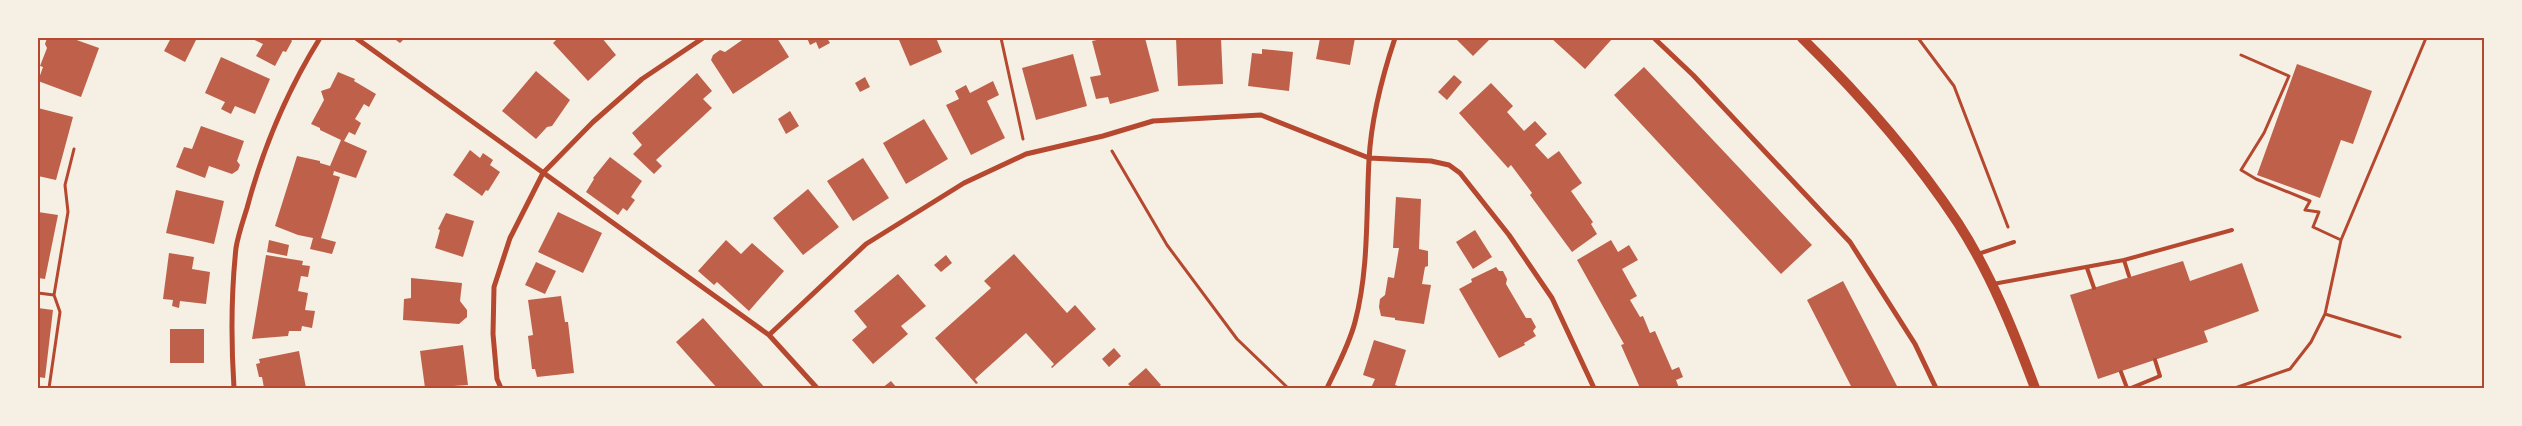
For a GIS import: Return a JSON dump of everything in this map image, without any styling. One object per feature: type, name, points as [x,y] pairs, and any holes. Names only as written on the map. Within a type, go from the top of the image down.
[{"type":"main road","points":[[1802,38],[1841,76],[1905,151],[1959,224],[1991,284],[2016,337],[2035,388]]},
{"type":"street","points":[[234,388],[231,335],[237,246],[254,180],[276,121],[304,64],[320,38]]},
{"type":"street","points":[[356,38],[768,335],[817,388]]},
{"type":"street","points":[[501,388],[497,379],[494,334],[494,287],[510,238],[542,173],[593,122],[642,78],[703,38]]},
{"type":"street","points":[[1327,388],[1351,335],[1358,307],[1368,237],[1369,158],[1384,71],[1395,38]]},
{"type":"street","points":[[1654,38],[1694,74],[1850,242],[1915,344],[1936,388]]},
{"type":"street","points":[[768,335],[866,244],[964,183],[1026,154],[1103,136],[1153,121],[1261,115],[1369,158],[1431,161],[1450,165],[1460,174],[1509,235],[1552,298],[1594,388]]},
{"type":"lane","points":[[1991,284],[2124,260],[2232,230]]},
{"type":"lane","points":[[1976,255],[2014,242]]},
{"type":"lane","points":[[2124,260],[2129,276]]},
{"type":"lane","points":[[2087,268],[2094,288]]},
{"type":"lane","points":[[2121,372],[2129,388],[2160,376],[2154,360]]},
{"type":"path","points":[[1001,38],[1026,154]]},
{"type":"path","points":[[1918,38],[1954,86],[2014,242]]},
{"type":"path","points":[[2235,388],[2290,369],[2302,356],[2325,314],[2341,240],[2426,38]]},
{"type":"path","points":[[2241,55],[2289,76],[2264,133],[2241,170],[2256,179],[2310,201],[2305,210],[2319,212],[2313,227],[2341,240]]},
{"type":"path","points":[[1103,136],[1167,245],[1237,339],[1288,388]]},
{"type":"path","points":[[49,388],[60,312],[54,295],[68,212],[64,185],[74,149]]},
{"type":"path","points":[[38,293],[54,295]]},
{"type":"path","points":[[2325,314],[2400,338]]},
{"type":"building","points":[[47,38],[71,38],[99,48],[81,97],[38,81],[43,67],[40,66],[47,48],[45,44]]},
{"type":"building","points":[[171,38],[197,38],[185,62],[164,51]]},
{"type":"building","points":[[250,38],[290,38],[292,41],[286,52],[283,51],[275,66],[256,56],[263,44]]},
{"type":"building","points":[[393,38],[405,38],[400,43]]},
{"type":"building","points":[[558,38],[602,38],[616,55],[588,81],[553,43]]},
{"type":"building","points":[[745,38],[777,38],[789,57],[733,94],[711,60],[713,55],[720,50],[725,52]]},
{"type":"building","points":[[807,38],[827,38],[830,43],[819,49],[816,42],[810,45]]},
{"type":"building","points":[[904,38],[936,38],[942,52],[910,66],[899,40]]},
{"type":"building","points":[[1106,38],[1145,38],[1159,91],[1110,104],[1108,97],[1096,99],[1090,77],[1101,75],[1092,41]]},
{"type":"building","points":[[1176,38],[1221,38],[1223,84],[1178,86]]},
{"type":"building","points":[[1320,38],[1355,38],[1350,65],[1316,59]]},
{"type":"building","points":[[1455,38],[1491,38],[1473,56]]},
{"type":"building","points":[[1551,38],[1611,38],[1612,39],[1585,69]]},
{"type":"building","points":[[1262,49],[1293,52],[1289,91],[1248,86],[1252,53],[1262,54]]},
{"type":"building","points":[[1073,54],[1087,106],[1036,120],[1022,68]]},
{"type":"building","points":[[221,57],[270,79],[255,114],[235,106],[231,114],[221,109],[225,102],[205,93]]},
{"type":"building","points":[[2297,64],[2372,91],[2353,144],[2341,140],[2320,198],[2257,175]]},
{"type":"building","points":[[1644,67],[1812,245],[1781,274],[1614,95]]},
{"type":"building","points":[[536,71],[570,100],[552,126],[547,127],[536,139],[502,111]]},
{"type":"building","points":[[338,72],[355,79],[354,81],[376,94],[369,107],[364,104],[355,119],[361,123],[355,135],[349,132],[344,141],[367,151],[356,178],[334,171],[333,175],[340,177],[321,238],[336,242],[332,254],[310,249],[313,238],[298,235],[275,226],[297,156],[320,161],[320,163],[330,166],[341,140],[311,124],[324,100],[321,91],[330,88]]},
{"type":"building","points":[[697,73],[712,91],[703,99],[712,108],[656,160],[662,166],[654,174],[633,154],[642,145],[632,133]]},
{"type":"building","points":[[1454,75],[1462,82],[1447,100],[1438,92]]},
{"type":"building","points":[[865,77],[870,87],[860,92],[855,83]]},
{"type":"building","points":[[993,81],[999,95],[987,101],[1005,138],[971,155],[946,105],[959,99],[955,91],[966,85],[970,93]]},
{"type":"building","points":[[1491,83],[1513,106],[1507,112],[1524,131],[1535,121],[1547,134],[1535,145],[1548,159],[1559,151],[1582,183],[1571,191],[1593,222],[1591,224],[1597,234],[1572,252],[1530,195],[1532,193],[1511,165],[1508,168],[1459,113]]},
{"type":"building","points":[[38,108],[73,117],[56,180],[38,176]]},
{"type":"building","points":[[790,111],[799,126],[786,134],[778,119]]},
{"type":"building","points":[[924,119],[948,159],[906,184],[883,143]]},
{"type":"building","points":[[201,126],[244,141],[237,161],[240,165],[238,170],[232,174],[209,166],[205,178],[176,167],[184,147],[192,149]]},
{"type":"building","points":[[470,150],[480,158],[483,153],[493,160],[490,165],[500,172],[488,191],[486,190],[482,196],[453,175]]},
{"type":"building","points":[[610,157],[642,181],[631,197],[635,200],[627,211],[623,208],[618,215],[586,192],[593,178]]},
{"type":"building","points":[[863,158],[889,198],[853,221],[827,181]]},
{"type":"building","points":[[808,189],[839,227],[803,255],[773,218]]},
{"type":"building","points":[[176,190],[224,201],[214,244],[166,233]]},
{"type":"building","points":[[1396,197],[1421,199],[1419,249],[1428,251],[1428,266],[1425,267],[1422,284],[1431,285],[1424,324],[1381,316],[1379,307],[1380,299],[1385,295],[1388,277],[1394,278],[1399,248],[1393,248]]},
{"type":"building","points":[[38,212],[58,215],[45,279],[38,278]]},
{"type":"building","points":[[558,212],[602,233],[583,273],[538,252]]},
{"type":"building","points":[[446,213],[474,221],[463,257],[435,248],[440,230],[438,229]]},
{"type":"building","points":[[1475,230],[1492,257],[1473,269],[1456,242]]},
{"type":"building","points":[[269,240],[289,245],[287,256],[267,252]]},
{"type":"building","points":[[726,240],[741,254],[752,243],[784,271],[749,311],[717,282],[714,285],[698,271]]},
{"type":"building","points":[[1611,240],[1618,252],[1629,245],[1638,260],[1622,269],[1637,296],[1630,300],[1640,317],[1643,316],[1650,333],[1655,331],[1672,370],[1679,367],[1683,377],[1676,380],[1679,388],[1640,388],[1621,345],[1624,344],[1577,260]]},
{"type":"building","points":[[169,253],[194,257],[192,269],[210,272],[206,304],[180,301],[179,308],[172,306],[173,300],[163,299]]},
{"type":"building","points":[[1014,254],[1067,313],[1075,305],[1096,329],[1052,368],[1054,364],[1026,333],[975,379],[978,383],[976,384],[935,338],[991,288],[984,281]]},
{"type":"building","points":[[266,255],[303,261],[302,265],[310,266],[308,277],[301,276],[298,291],[308,293],[305,310],[315,311],[312,328],[302,326],[301,331],[289,331],[288,336],[252,339]]},
{"type":"building","points":[[946,255],[952,263],[941,272],[934,265]]},
{"type":"building","points":[[2183,261],[2190,281],[2242,263],[2259,311],[2204,331],[2208,342],[2098,379],[2070,295]]},
{"type":"building","points":[[536,262],[556,271],[545,294],[525,285]]},
{"type":"building","points":[[1496,267],[1499,271],[1503,271],[1507,279],[1506,284],[1526,318],[1531,318],[1536,327],[1533,331],[1536,336],[1524,343],[1525,345],[1499,358],[1459,289],[1472,282],[1471,279]]},
{"type":"building","points":[[898,274],[926,306],[901,326],[908,334],[873,364],[852,340],[867,327],[854,311]]},
{"type":"building","points":[[411,278],[462,283],[460,301],[467,310],[467,317],[459,324],[403,320],[404,299],[411,298]]},
{"type":"building","points":[[1843,281],[1898,388],[1852,388],[1807,300]]},
{"type":"building","points":[[561,296],[565,322],[568,322],[574,373],[537,377],[535,369],[532,369],[528,336],[533,335],[528,300]]},
{"type":"building","points":[[38,308],[53,310],[45,378],[38,377]]},
{"type":"building","points":[[703,318],[765,388],[717,388],[676,342]]},
{"type":"building","points":[[170,329],[204,329],[204,363],[170,363]]},
{"type":"building","points":[[1374,340],[1406,350],[1395,385],[1404,388],[1371,388],[1375,379],[1363,375]]},
{"type":"building","points":[[463,345],[468,385],[425,388],[420,351]]},
{"type":"building","points":[[1114,348],[1121,356],[1109,367],[1102,359]]},
{"type":"building","points":[[299,351],[306,388],[264,388],[262,377],[259,377],[256,364],[260,363],[259,359]]},
{"type":"building","points":[[1146,368],[1161,385],[1157,388],[1132,388],[1128,384]]},
{"type":"building","points":[[891,381],[897,388],[882,388]]}]
